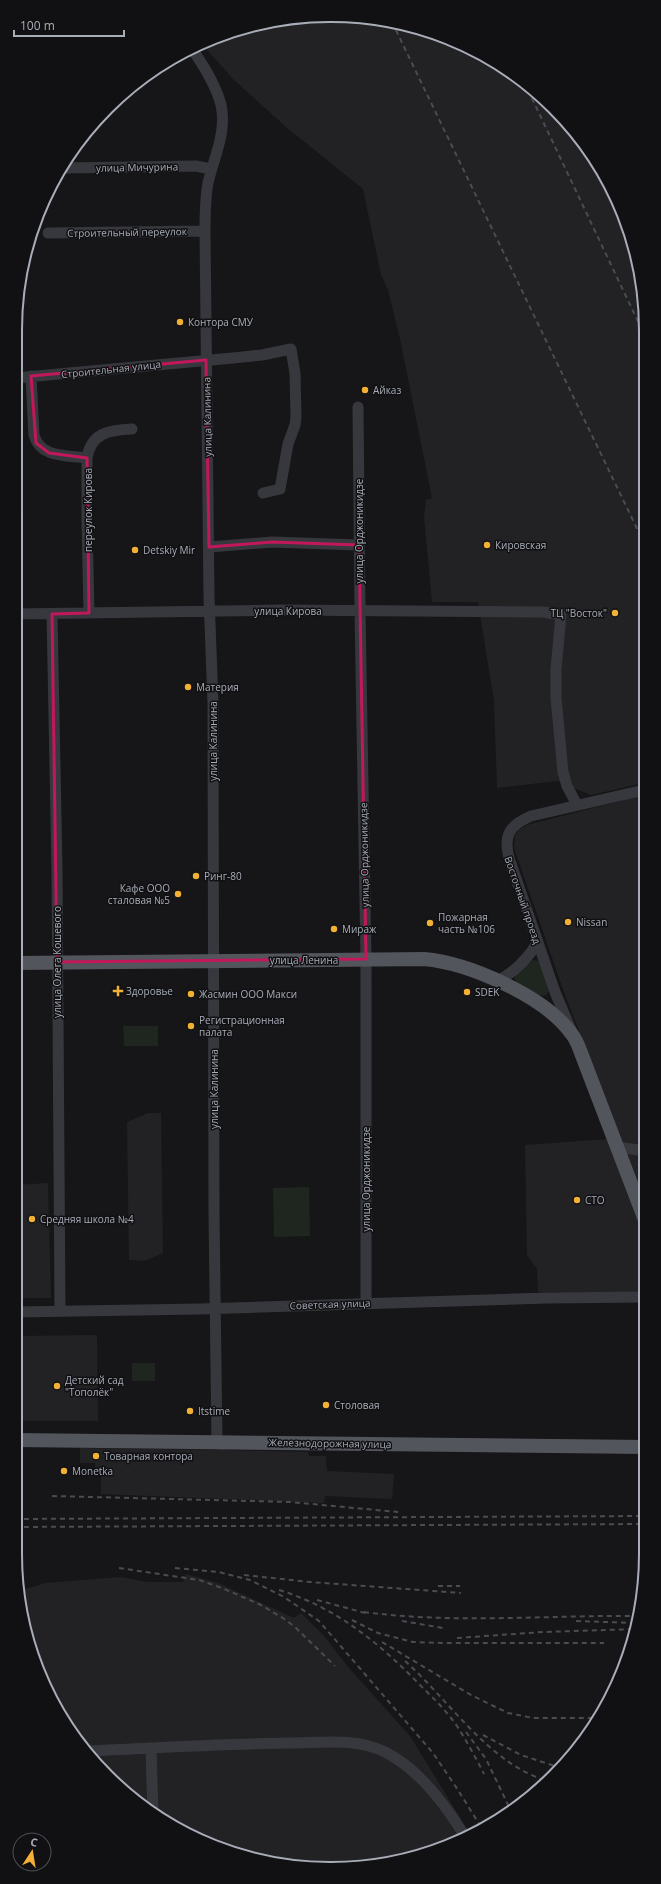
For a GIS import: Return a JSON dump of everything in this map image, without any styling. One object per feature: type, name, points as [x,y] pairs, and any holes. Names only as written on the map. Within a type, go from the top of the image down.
[{"type":"main road","name":"улица Ленина","points":[[22,963],[424,959],[461,966],[497,981],[549,1011],[560,1020],[572,1034],[583,1058],[639,1204]]},
{"type":"main road","name":"Железнодорожная улица","points":[[22,1440],[639,1447]]},
{"type":"street","name":"улица Калинина","points":[[195,54],[208,75],[221,106],[221,134],[211,169],[206,202],[205,231],[210,612],[213,703],[215,1308],[217,1442]]},
{"type":"street","name":"улица Мичурина","points":[[68,168],[196,166],[211,169]]},
{"type":"street","name":"Строительный переулок","points":[[48,233],[205,231]]},
{"type":"street","name":"Строительная улица","points":[[22,377],[262,355],[291,349],[295,373],[295,425],[288,444],[280,489],[263,493]]},
{"type":"street","name":"переулок Кирова","points":[[31,376],[34,435],[36,443],[42,450],[49,453],[88,458],[87,522],[89,613]]},
{"type":"street","name":"улица Орджоникидзе","points":[[358,407],[366,959],[366,1303]]},
{"type":"street","points":[[88,458],[91,444],[97,437],[113,431],[132,429]]},
{"type":"street","points":[[209,547],[272,542],[360,545]]},
{"type":"street","name":"улица Кирова","points":[[22,614],[360,610],[542,612],[561,614],[556,669],[557,706],[565,780],[577,805]]},
{"type":"street","name":"улица Олега Кошевого","points":[[52,614],[60,1311]]},
{"type":"street","name":"Восточный проезд","points":[[572,1034],[509,858],[507,851],[508,837],[514,825],[531,816],[639,791]]},
{"type":"street","points":[[497,981],[513,971],[527,957],[538,942]]},
{"type":"street","points":[[617,1147],[639,1150]]},
{"type":"street","name":"Советская улица","points":[[22,1312],[215,1308],[546,1298],[639,1297]]},
{"type":"street","points":[[94,1751],[256,1743],[340,1742],[371,1747],[390,1755],[415,1774],[446,1807],[462,1832]]},
{"type":"street","points":[[151,1748],[153,1805]]},
{"type":"highlighted area","points":[[206,360],[209,547],[272,542],[359,545],[366,959],[57,962],[52,614],[89,613],[87,458],[49,453],[36,443],[31,376]]},
{"type":"shaded area","points":[[310,23],[351,23],[391,28],[430,38],[449,45],[485,63],[502,74],[534,99],[549,112],[562,127],[587,159],[598,176],[616,212],[623,231],[633,270],[638,310],[639,784],[591,795],[557,781],[497,788],[494,701],[478,602],[432,602],[424,517],[426,500],[432,498],[400,339],[388,290],[381,275],[363,189],[286,127],[233,79],[206,48],[231,38],[270,28]]},
{"type":"shaded area","points":[[639,796],[639,1187],[565,995],[514,848],[515,836],[519,830],[527,825]]},
{"type":"shaded area","points":[[530,960],[539,961],[549,989],[547,995],[539,996],[516,983],[514,975]]},
{"type":"shaded area","points":[[123,1026],[158,1026],[158,1046],[124,1046]]},
{"type":"shaded area","points":[[148,1113],[161,1113],[163,1253],[145,1261],[129,1260],[127,1122]]},
{"type":"shaded area","points":[[608,1139],[639,1217],[639,1293],[538,1292],[537,1269],[527,1255],[525,1145]]},
{"type":"shaded area","name":"Средняя школа №4","points":[[48,1183],[51,1298],[22,1298],[22,1185]]},
{"type":"shaded area","points":[[309,1187],[310,1236],[274,1237],[273,1188]]},
{"type":"shaded area","name":"Детский сад \"Тополёк\"","points":[[97,1335],[98,1421],[22,1421],[22,1336]]},
{"type":"shaded area","points":[[132,1363],[155,1363],[155,1381],[132,1381]]},
{"type":"shaded area","points":[[219,1447],[225,1447],[225,1450],[308,1452],[309,1456],[326,1456],[327,1471],[394,1474],[392,1499],[325,1496],[324,1503],[101,1494],[101,1473],[95,1473],[95,1463],[80,1463],[80,1448],[219,1450]]},
{"type":"shaded area","points":[[186,1574],[218,1583],[294,1618],[301,1613],[324,1636],[349,1668],[410,1736],[468,1830],[430,1846],[391,1856],[371,1859],[330,1862],[270,1856],[231,1846],[212,1839],[176,1821],[143,1798],[112,1772],[74,1725],[63,1708],[45,1672],[38,1653],[28,1614],[25,1589],[45,1583],[121,1577],[147,1582],[183,1582]]},
{"type":"railway","points":[[395,29],[639,533]]},
{"type":"railway","points":[[531,97],[639,323]]},
{"type":"railway","points":[[52,1496],[290,1502],[398,1512]]},
{"type":"railway","points":[[22,1519],[639,1516]]},
{"type":"railway","points":[[22,1527],[639,1524]]},
{"type":"railway","points":[[119,1568],[199,1580],[261,1605],[296,1628],[335,1666]]},
{"type":"railway","points":[[175,1568],[219,1572],[250,1580],[284,1597],[319,1621],[433,1753],[479,1824]]},
{"type":"railway","points":[[244,1575],[310,1582],[461,1593]]},
{"type":"railway","points":[[438,1586],[460,1586]]},
{"type":"railway","points":[[279,1590],[299,1597],[337,1616],[371,1640],[403,1668],[448,1714],[457,1726],[484,1774]]},
{"type":"railway","points":[[317,1600],[369,1614]]},
{"type":"railway","points":[[364,1612],[432,1618],[632,1616]]},
{"type":"railway","points":[[352,1620],[378,1633],[413,1642],[604,1643]]},
{"type":"railway","points":[[402,1621],[443,1628]]},
{"type":"railway","points":[[576,1621],[631,1623]]},
{"type":"railway","points":[[457,1638],[543,1632],[629,1629]]},
{"type":"railway","points":[[382,1642],[471,1695],[508,1713],[533,1718],[592,1718]]},
{"type":"railway","points":[[405,1661],[471,1730],[489,1746],[507,1761],[527,1773],[541,1779]]},
{"type":"railway","points":[[466,1732],[486,1759],[508,1805]]},
{"type":"railway","points":[[483,1735],[521,1755],[554,1766]]},
{"type":"place","name":"Контора СМУ","points":[[180,322]]},
{"type":"place","name":"Айказ","points":[[365,390]]},
{"type":"place","name":"Кировская","points":[[487,545]]},
{"type":"place","name":"Detskiy Mir","points":[[135,550]]},
{"type":"place","name":"ТЦ \"Восток\"","points":[[615,613]]},
{"type":"place","name":"Материя","points":[[188,687]]},
{"type":"place","name":"Ринг-80","points":[[196,876]]},
{"type":"place","name":"Кафе ООО сталовая №5","points":[[178,894]]},
{"type":"place","name":"Nissan","points":[[568,922]]},
{"type":"place","name":"Пожарная часть №106","points":[[430,923]]},
{"type":"place","name":"Мираж","points":[[334,929]]},
{"type":"place","name":"Здоровье","points":[[118,991]]},
{"type":"place","name":"SDEK","points":[[467,992]]},
{"type":"place","name":"Жасмин ООО Макси","points":[[191,994]]},
{"type":"place","name":"Регистрационная палата","points":[[191,1026]]},
{"type":"place","name":"СТО","points":[[577,1200]]},
{"type":"place","name":"Средняя школа №4","points":[[32,1219]]},
{"type":"place","name":"Детский сад \"Тополёк\"","points":[[57,1386]]},
{"type":"place","name":"Столовая","points":[[326,1405]]},
{"type":"place","name":"Itstime","points":[[190,1411]]},
{"type":"place","name":"Товарная контора","points":[[96,1456]]},
{"type":"place","name":"Monetka","points":[[64,1471]]}]
